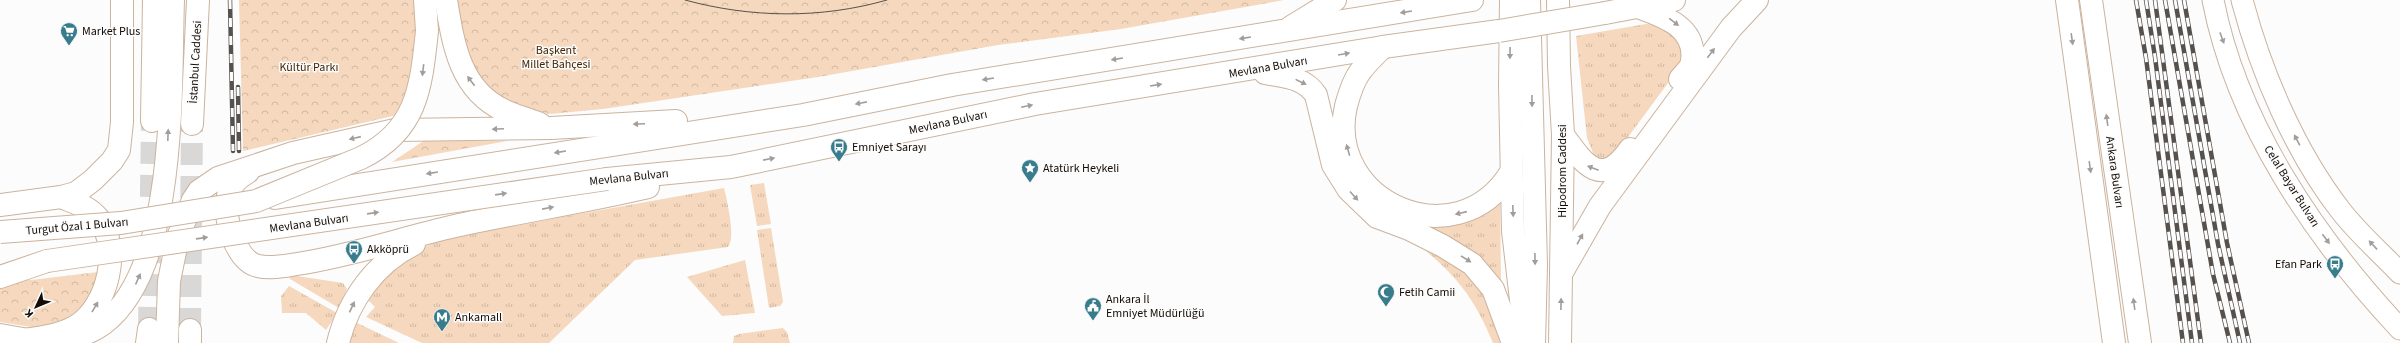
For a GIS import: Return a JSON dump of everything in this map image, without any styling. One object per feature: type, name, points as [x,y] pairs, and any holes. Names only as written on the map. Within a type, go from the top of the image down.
[{"type":"main road","points":[[0,205],[61,197],[76,193],[93,180],[112,161],[119,150],[122,122],[122,0]]},
{"type":"main road","points":[[152,121],[154,0]]},
{"type":"main road","points":[[56,343],[78,338],[103,324],[118,310],[132,290],[145,261],[157,221],[166,174],[173,0]]},
{"type":"main road","name":"İstanbul Caddesi","points":[[192,124],[198,0]]},
{"type":"main road","points":[[256,201],[372,153],[395,136],[412,112],[418,94],[427,31],[425,0]]},
{"type":"main road","points":[[446,0],[457,59],[484,97],[502,110],[551,128]]},
{"type":"main road","points":[[1284,32],[1335,0]]},
{"type":"main road","points":[[256,201],[803,115],[952,85],[1284,32],[1438,3],[1472,0]]},
{"type":"main road","points":[[1511,0],[1511,172],[1513,231],[1526,343]]},
{"type":"main road","points":[[1530,0],[1536,265],[1534,343]]},
{"type":"main road","name":"Hipodrom Caddesi","points":[[1558,0],[1558,66],[1563,136],[1560,343]]},
{"type":"main road","name":"Mevlana Bulvarı","points":[[47,261],[607,179],[730,166],[1035,104],[1383,47],[1499,32],[1674,0]]},
{"type":"main road","points":[[1561,274],[1600,206],[1731,28],[1757,0]]},
{"type":"main road","name":"Ankara Bulvarı","points":[[2067,0],[2114,343]]},
{"type":"main road","name":"Ankara Bulvarı","points":[[2091,0],[2140,343]]},
{"type":"main road","name":"Celal Bayar Bulvarı","points":[[2214,0],[2219,28],[2243,94],[2273,158],[2319,230],[2370,296],[2400,329]]},
{"type":"main road","points":[[2242,0],[2268,80],[2297,142],[2341,211],[2400,273]]},
{"type":"main road","points":[[1563,136],[1583,163],[1591,169],[1600,170],[1612,168],[1622,161],[1692,62],[1692,44],[1683,29],[1669,18],[1638,7]]},
{"type":"main road","points":[[1383,47],[1359,72],[1348,96],[1343,120],[1347,149],[1363,182],[1381,197],[1406,212],[1433,217],[1463,214],[1486,202],[1502,188],[1511,172]]},
{"type":"main road","points":[[1250,70],[1293,78],[1310,87],[1316,95],[1333,165],[1348,189],[1377,217],[1423,236],[1472,264],[1493,289],[1513,343]]},
{"type":"main road","points":[[167,343],[168,292],[172,257],[184,219],[193,200],[199,191],[218,178],[321,146],[394,130],[551,128],[803,115]]},
{"type":"main road","points":[[262,164],[234,181],[227,192],[227,213],[236,244],[244,258],[257,266],[274,267],[324,259],[455,226],[636,190],[730,166]]},
{"type":"main road","points":[[25,340],[67,331],[77,326],[94,311],[106,280],[110,259],[107,232],[98,218],[86,206],[61,197]]},
{"type":"main road","name":"Turgut Özal 1 Bulvarı","points":[[0,232],[121,223],[256,201]]},
{"type":"main road","points":[[338,343],[356,299],[378,269],[391,257],[404,249],[455,226]]},
{"type":"main road","points":[[0,265],[47,261]]},
{"type":"main road","points":[[0,278],[47,261]]},
{"type":"main road","points":[[0,334],[25,340],[52,343]]},
{"type":"green space","name":"Kültür Parkı","points":[[239,0],[417,0],[417,33],[413,73],[401,114],[243,151]]},
{"type":"green space","name":"Başkent Millet Bahçesi","points":[[455,0],[1284,0],[1121,29],[998,45],[818,77],[603,109],[550,114],[525,110],[503,100],[484,84],[471,66]]},
{"type":"green space","points":[[1646,24],[1661,26],[1671,32],[1678,41],[1684,54],[1682,64],[1617,152],[1605,160],[1595,158],[1587,138],[1576,36]]},
{"type":"green space","points":[[425,140],[507,141],[392,162]]},
{"type":"green space","points":[[764,183],[771,224],[757,226],[750,185]]},
{"type":"green space","points":[[724,188],[731,228],[731,236],[728,247],[635,260],[549,343],[422,343],[366,317],[375,307],[366,298],[380,278],[418,249],[437,242],[485,231]]},
{"type":"green space","points":[[1500,199],[1501,283],[1423,227],[1447,225],[1464,221],[1480,213]]},
{"type":"green space","points":[[771,228],[783,302],[780,306],[769,308],[757,230]]},
{"type":"green space","points":[[1420,246],[1466,270],[1492,305],[1501,343],[1493,343],[1472,301],[1455,278]]},
{"type":"green space","points":[[745,260],[755,313],[722,316],[687,277]]},
{"type":"green space","points":[[98,272],[92,296],[78,314],[44,329],[0,322],[0,278],[31,280]]},
{"type":"green space","points":[[290,275],[343,283],[347,289],[339,308],[290,279]]},
{"type":"green space","points":[[289,286],[337,313],[326,330],[306,313],[282,313],[281,296]]},
{"type":"green space","points":[[353,321],[399,343],[346,343]]},
{"type":"green space","points":[[783,328],[787,332],[790,343],[733,343],[734,336],[739,334]]},
{"type":"tunnel","points":[[149,329],[152,121]]},
{"type":"tunnel","points":[[190,330],[192,124]]},
{"type":"tram line","points":[[685,0],[735,10],[786,14],[837,11],[887,0]]},
{"type":"railway","points":[[230,0],[233,151]]},
{"type":"railway","points":[[2136,0],[2146,58],[2183,343]]},
{"type":"railway","points":[[2146,0],[2155,57],[2192,343]]},
{"type":"railway","points":[[2155,0],[2201,343]]},
{"type":"railway","points":[[2165,0],[2213,274],[2230,343]]},
{"type":"railway","points":[[2175,0],[2218,244],[2240,343]]},
{"type":"railway","points":[[2184,0],[2227,243],[2249,343]]},
{"type":"railway","points":[[238,87],[239,151]]},
{"type":"place","name":"Market Plus","points":[[69,46]]},
{"type":"place","name":"Emniyet Sarayı","points":[[839,162]]},
{"type":"place","name":"Atatürk Heykeli","points":[[1030,183]]},
{"type":"place","name":"Akköprü","points":[[354,264]]},
{"type":"place","name":"Efan Park","points":[[2335,279]]},
{"type":"place","name":"Fetih Camii","points":[[1386,307]]},
{"type":"place","name":"Ankara İl Emniyet Müdürlüğü","points":[[1093,321]]},
{"type":"place","name":"Ankamall","points":[[442,332]]}]
